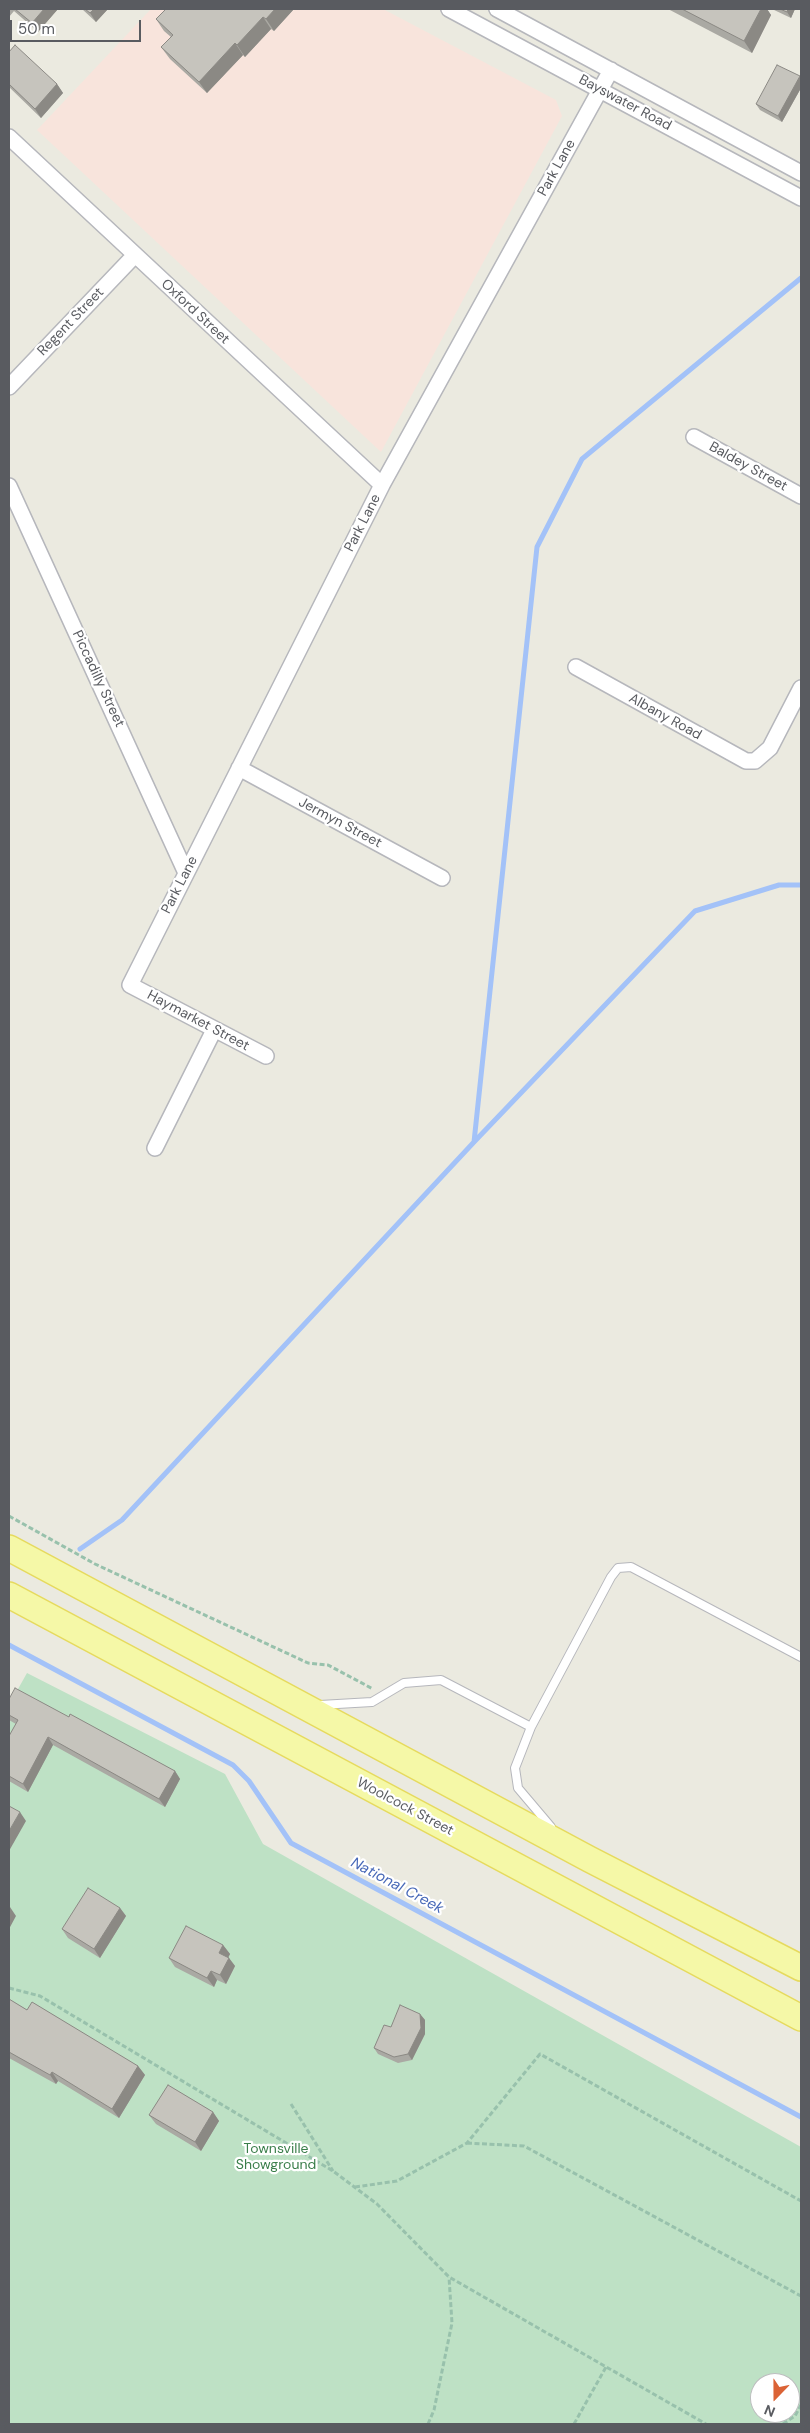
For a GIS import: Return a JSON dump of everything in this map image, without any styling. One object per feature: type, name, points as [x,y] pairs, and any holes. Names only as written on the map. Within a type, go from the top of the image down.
[{"type":"main road","points":[[9,1548],[301,1706],[801,1968]]},
{"type":"main road","name":"Woolcock Street","points":[[9,1595],[801,2018]]},
{"type":"street","name":"Bayswater Road","points":[[449,9],[801,198]]},
{"type":"street","name":"Bayswater Road","points":[[496,9],[801,172]]},
{"type":"street","name":"Park Lane","points":[[130,985],[382,485],[611,70]]},
{"type":"street","name":"Oxford Street","points":[[9,137],[134,256],[382,485]]},
{"type":"street","name":"Regent Street","points":[[9,387],[134,256]]},
{"type":"street","name":"Baldey Street","points":[[694,437],[801,496]]},
{"type":"street","name":"Piccadilly Street","points":[[9,486],[186,873]]},
{"type":"street","name":"Albany Road","points":[[576,667],[737,757],[755,761],[770,748],[801,688]]},
{"type":"street","name":"Jermyn Street","points":[[239,768],[442,878]]},
{"type":"street","name":"Haymarket Street","points":[[130,985],[266,1056]]},
{"type":"street","points":[[155,1148],[214,1030]]},
{"type":"lane","points":[[590,1859],[545,1822],[518,1788],[515,1768],[531,1726],[611,1576],[618,1568],[631,1567],[801,1657]]},
{"type":"lane","points":[[301,1706],[372,1702],[404,1683],[441,1680],[531,1726]]},
{"type":"path","points":[[9,1516],[95,1564],[308,1663],[328,1665],[384,1695]]},
{"type":"path","points":[[9,1988],[40,1996],[333,2171],[377,2204],[449,2277],[706,2424]]},
{"type":"path","points":[[354,2187],[397,2181],[467,2143],[540,2054],[801,2201]]},
{"type":"path","points":[[291,2104],[333,2171]]},
{"type":"path","points":[[467,2143],[524,2146],[801,2296]]},
{"type":"path","points":[[428,2424],[434,2410],[452,2324],[449,2277]]},
{"type":"path","points":[[574,2424],[606,2367]]},
{"type":"path","points":[[783,2424],[795,2416],[801,2405]]},
{"type":"shaded area","points":[[151,9],[383,9],[556,100],[562,116],[381,452],[37,130]]},
{"type":"green space","name":"Townsville Showground","points":[[27,1673],[225,1774],[263,1844],[801,2147],[801,2424],[9,2424],[9,1705]]},
{"type":"building","points":[[15,9],[44,9],[32,23]]},
{"type":"building","points":[[85,9],[94,9],[90,13]]},
{"type":"building","points":[[166,9],[275,9],[266,19],[263,17],[237,45],[235,43],[199,82],[161,47],[173,35],[156,19]]},
{"type":"building","points":[[682,9],[761,9],[744,41]]},
{"type":"building","points":[[15,45],[57,84],[35,109],[9,84],[9,52]]},
{"type":"building","points":[[777,65],[800,76],[778,116],[756,104]]},
{"type":"building","points":[[15,1688],[69,1717],[70,1714],[175,1771],[159,1799],[48,1737],[23,1784],[9,1776],[9,1736],[18,1720],[9,1715],[9,1699]]},
{"type":"building","points":[[9,1806],[20,1812],[9,1831]]},
{"type":"building","points":[[88,1888],[120,1908],[94,1949],[62,1929]]},
{"type":"building","points":[[186,1926],[223,1945],[219,1953],[229,1958],[220,1975],[211,1971],[207,1978],[169,1958]]},
{"type":"building","points":[[9,1999],[27,2010],[32,2002],[138,2066],[112,2109],[52,2072],[50,2075],[9,2052]]},
{"type":"building","points":[[400,2005],[420,2014],[421,2028],[408,2054],[394,2057],[374,2048],[384,2025],[391,2027]]},
{"type":"building","points":[[168,2085],[213,2112],[195,2142],[149,2115]]},
{"type":"waterway","points":[[474,1142],[537,547],[582,459],[801,278]]},
{"type":"waterway","points":[[80,1549],[122,1520],[474,1142],[695,911],[779,885],[801,885]]},
{"type":"waterway","name":"National Creek","points":[[9,1645],[233,1765],[249,1781],[291,1843],[801,2117]]}]
